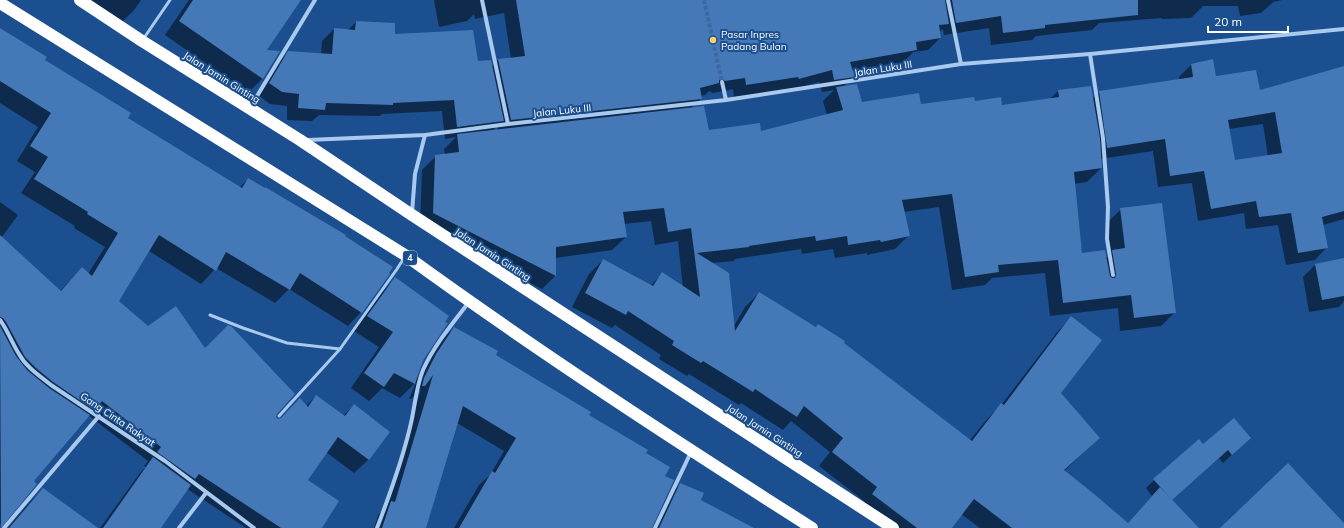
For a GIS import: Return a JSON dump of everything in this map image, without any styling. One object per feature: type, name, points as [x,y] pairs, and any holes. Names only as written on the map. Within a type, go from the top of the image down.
[{"type":"highway","name":"Jalan Jamin Ginting","points":[[80,0],[142,41],[300,140],[412,215],[893,528]]},
{"type":"highway","name":"4","points":[[0,3],[405,255],[469,301],[692,451],[812,528]]},
{"type":"street","points":[[250,108],[315,0]]},
{"type":"street","points":[[482,0],[508,124]]},
{"type":"street","points":[[948,0],[961,64]]},
{"type":"street","name":"Jalan Luku III","points":[[300,140],[331,140],[425,135],[508,124],[726,100],[961,64],[1090,54],[1344,29]]},
{"type":"street","points":[[1090,54],[1103,138],[1108,207],[1107,239],[1113,275]]},
{"type":"street","points":[[722,82],[726,100]]},
{"type":"street","points":[[412,215],[415,174],[425,135]]},
{"type":"street","points":[[377,528],[390,494],[403,451],[411,423],[422,371],[441,339],[469,301]]},
{"type":"street","name":"Gang Cinta Rakyat","points":[[0,320],[7,330],[19,355],[33,371],[51,385],[165,461],[254,528]]},
{"type":"street","points":[[4,528],[99,416]]},
{"type":"street","points":[[655,528],[692,451]]},
{"type":"street","points":[[180,528],[206,492]]},
{"type":"lane","points":[[142,41],[170,0]]},
{"type":"lane","points":[[278,416],[340,349],[398,269],[405,255]]},
{"type":"lane","points":[[210,315],[287,343],[340,349]]},
{"type":"building","points":[[193,0],[301,0],[267,50],[280,51],[263,79],[179,21]]},
{"type":"building","points":[[516,0],[945,0],[949,24],[939,25],[941,38],[916,42],[917,50],[850,62],[855,77],[834,80],[832,70],[799,79],[798,77],[746,85],[745,78],[725,81],[722,79],[719,80],[719,83],[700,88],[702,99],[511,120],[498,59],[525,56]]},
{"type":"building","points":[[952,0],[1138,0],[1138,15],[1045,25],[1045,28],[1003,33],[1001,16],[956,23]]},
{"type":"building","points":[[356,21],[395,23],[395,34],[473,30],[478,61],[491,60],[504,121],[457,127],[454,100],[393,103],[393,105],[326,103],[325,110],[298,108],[299,94],[282,92],[269,83],[288,51],[332,54],[334,28],[355,30]]},
{"type":"building","points":[[0,28],[47,57],[45,60],[131,113],[128,118],[242,188],[248,178],[346,235],[345,236],[393,267],[389,273],[390,274],[362,313],[300,273],[290,290],[226,252],[216,271],[159,235],[119,301],[148,326],[176,306],[205,348],[228,325],[232,327],[295,394],[277,414],[276,417],[278,419],[281,418],[300,398],[308,407],[316,395],[345,416],[354,404],[390,432],[369,460],[338,437],[308,480],[339,501],[322,528],[281,528],[199,474],[195,479],[157,452],[161,447],[102,401],[94,410],[53,382],[25,357],[6,322],[0,317],[0,235],[61,291],[82,267],[92,276],[118,233],[87,214],[88,212],[34,179],[48,157],[30,146],[51,113],[0,81]]},
{"type":"building","points":[[1213,59],[1216,76],[1256,70],[1260,90],[1344,66],[1344,211],[1322,217],[1328,248],[1298,253],[1291,213],[1259,217],[1256,201],[1211,209],[1204,171],[1170,176],[1165,139],[1107,148],[1099,91],[1193,77],[1191,64]],"holes":[[[1275,112],[1282,153],[1235,160],[1228,120]]]},
{"type":"building","points":[[857,84],[862,102],[919,93],[921,104],[974,97],[975,101],[1001,97],[1002,105],[1059,97],[1058,90],[1091,86],[1100,138],[1102,168],[1074,172],[1082,253],[1105,250],[1110,276],[1115,278],[1116,274],[1112,250],[1125,248],[1120,208],[1162,203],[1176,313],[1134,318],[1131,295],[1063,303],[1058,260],[998,265],[999,272],[965,277],[952,194],[902,200],[910,236],[881,242],[880,240],[848,245],[847,236],[816,241],[815,236],[749,247],[697,253],[729,273],[735,331],[759,292],[816,327],[818,324],[845,341],[844,343],[972,441],[1001,403],[1004,405],[1071,316],[1102,340],[1061,393],[1100,438],[1064,470],[1128,523],[1160,487],[1199,528],[1012,528],[974,499],[952,528],[917,528],[872,494],[877,487],[832,452],[843,438],[804,406],[797,417],[755,389],[753,392],[703,361],[701,363],[672,345],[674,341],[628,311],[626,315],[585,293],[603,259],[653,286],[662,272],[700,297],[691,228],[668,232],[664,208],[623,212],[627,237],[556,247],[556,276],[433,213],[435,155],[459,152],[457,134],[704,106],[709,130],[760,123],[761,131],[843,110],[836,87]]},
{"type":"building","points":[[1344,258],[1344,296],[1322,300],[1315,264]]},
{"type":"building","points":[[395,277],[449,316],[445,322],[448,323],[424,359],[415,384],[394,373],[384,387],[364,373],[393,332],[367,316]]},
{"type":"building","points":[[0,326],[16,356],[27,370],[49,388],[90,415],[34,481],[37,484],[1,528]]},
{"type":"building","points":[[454,327],[498,351],[496,355],[591,412],[589,415],[648,450],[646,453],[670,467],[665,476],[674,480],[652,528],[459,528],[492,471],[495,473],[516,438],[463,406],[426,528],[382,528],[391,501],[395,502],[433,375],[425,386],[422,386],[424,378],[436,354]]},
{"type":"building","points":[[1234,418],[1251,438],[1232,455],[1228,450],[1172,500],[1153,479],[1199,439],[1203,444]]},
{"type":"building","points":[[153,457],[191,485],[161,528],[103,528]]},
{"type":"building","points":[[1288,463],[1344,523],[1344,528],[1220,528]]},
{"type":"building","points":[[680,483],[704,493],[701,500],[754,528],[659,528]]},
{"type":"building","points":[[43,488],[98,528],[9,528]]},
{"type":"tunnel","points":[[704,0],[722,82]]},
{"type":"place","name":"Pasar Inpres Padang Bulan","points":[[713,40]]}]
